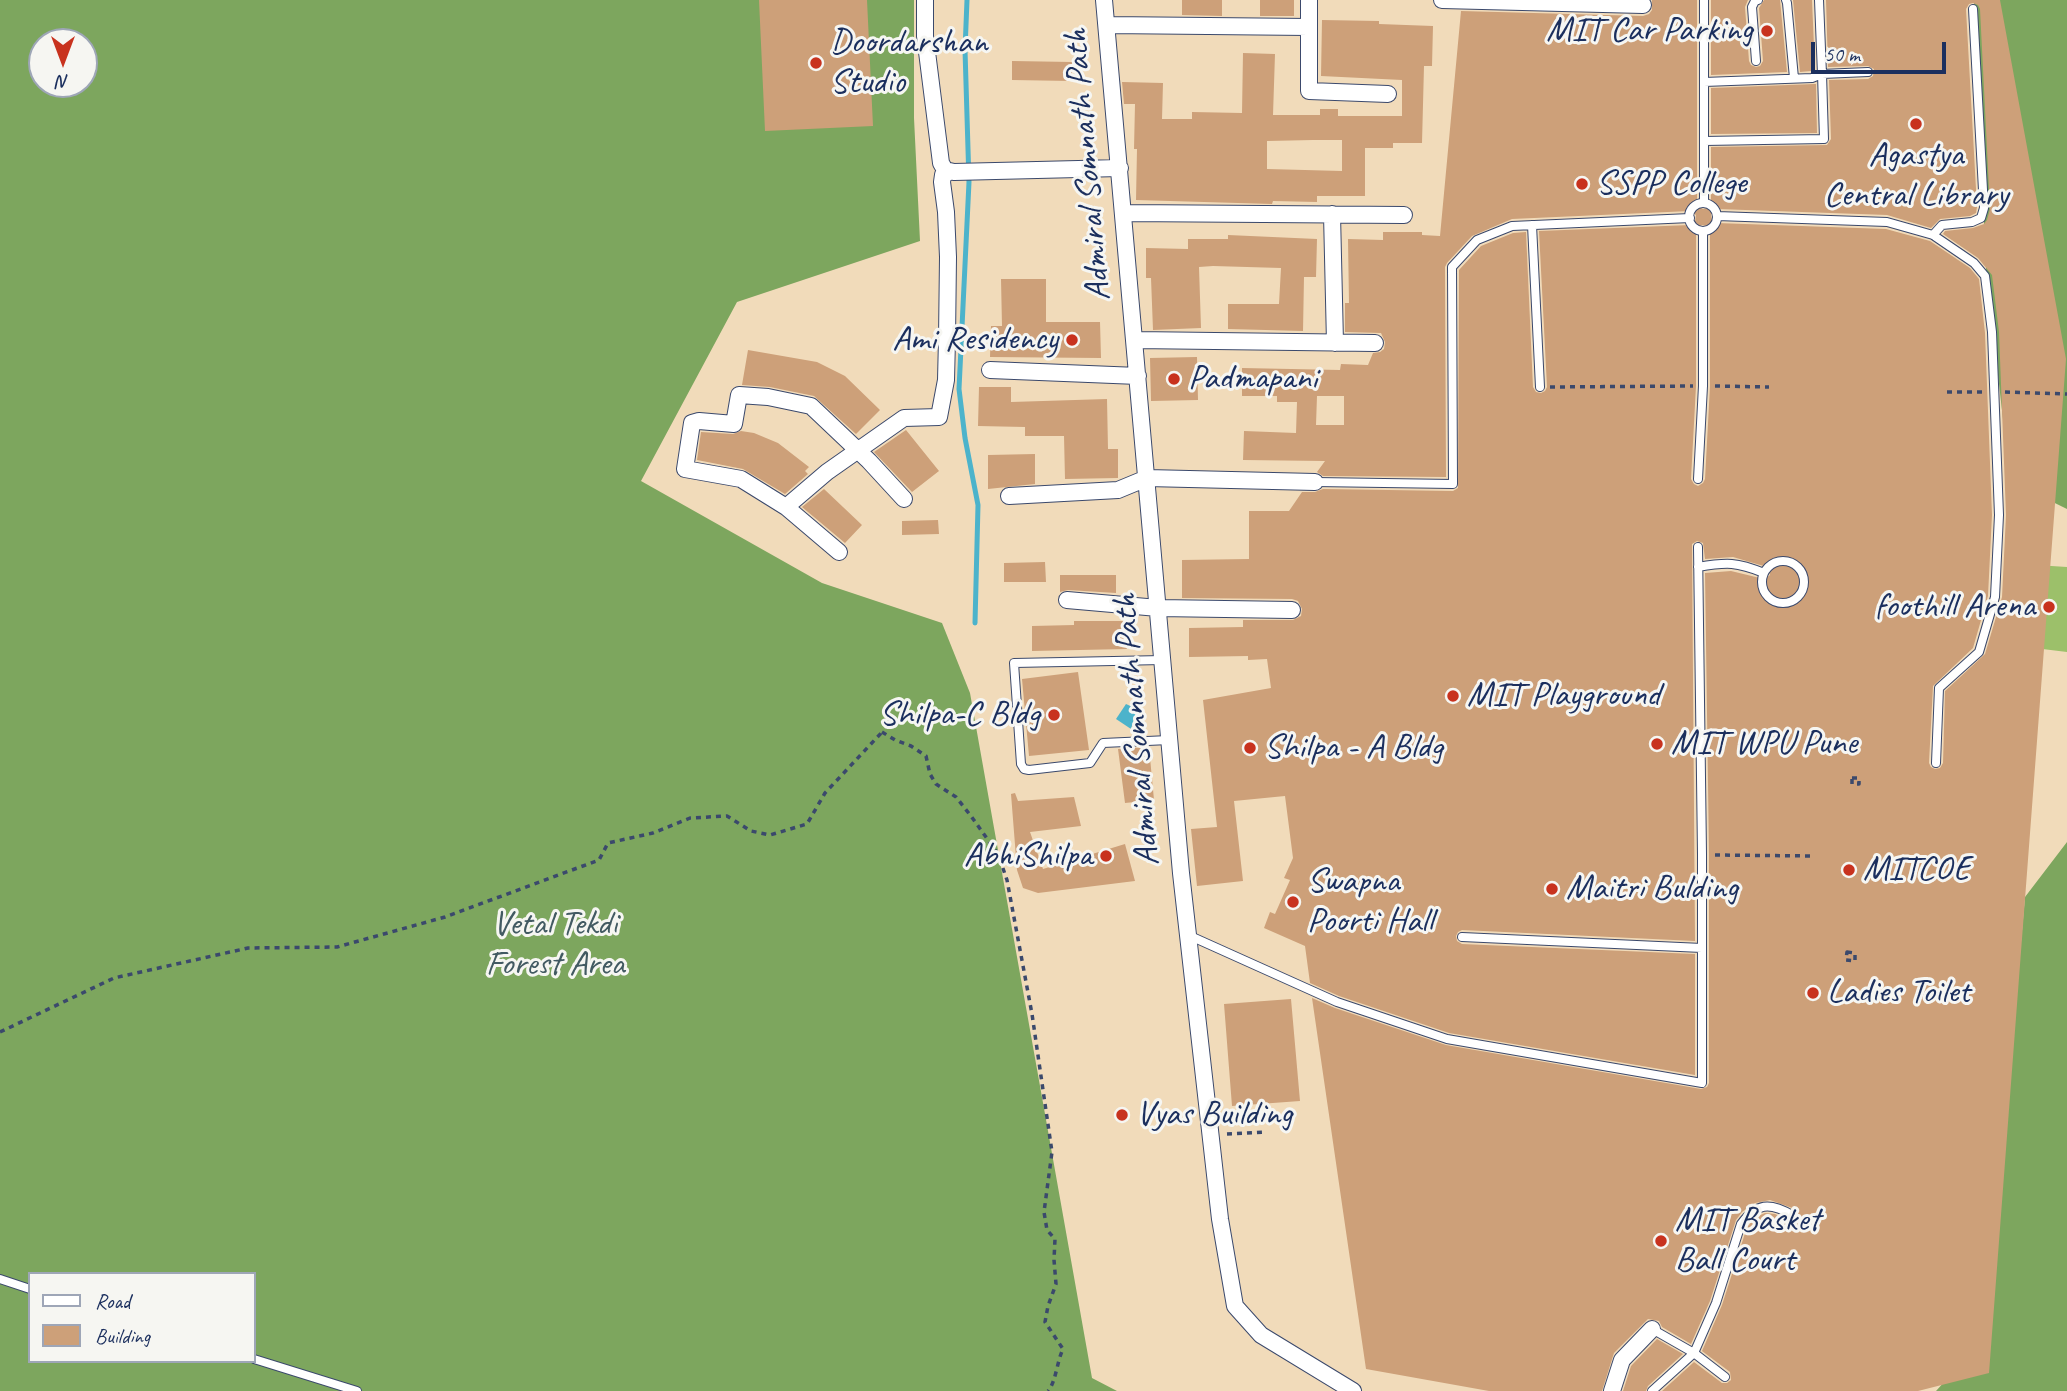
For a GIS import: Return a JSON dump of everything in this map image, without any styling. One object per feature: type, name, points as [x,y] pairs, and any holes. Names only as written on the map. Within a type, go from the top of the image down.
[{"type":"street","points":[[925,0],[925,36],[941,163],[945,170],[986,172],[1119,168]]},
{"type":"street","name":"Admiral Somnath Path","points":[[1104,0],[1188,935],[1220,1219],[1235,1307],[1261,1335],[1353,1391]]},
{"type":"street","points":[[1309,0],[1308,91],[1388,94]]},
{"type":"street","points":[[1442,0],[1643,5]]},
{"type":"street","points":[[1107,24],[1309,27]]},
{"type":"street","points":[[786,507],[827,472],[904,418],[939,416],[946,380],[947,312],[946,212],[942,182],[943,175],[952,172]]},
{"type":"street","points":[[1124,213],[1404,215]]},
{"type":"street","points":[[1332,214],[1335,343]]},
{"type":"street","points":[[1135,340],[1375,343]]},
{"type":"street","points":[[990,370],[1138,376]]},
{"type":"street","points":[[839,552],[786,507],[741,479],[685,469],[692,423],[699,421],[734,424],[739,395],[768,397],[811,406],[869,461],[904,499]]},
{"type":"street","points":[[1009,496],[1118,490],[1147,478],[1315,482]]},
{"type":"street","points":[[1067,600],[1158,608],[1292,610]]},
{"type":"street","points":[[1612,1391],[1622,1360],[1652,1329]]},
{"type":"lane","points":[[1704,0],[1704,203]]},
{"type":"lane","points":[[1756,61],[1752,7],[1758,0]]},
{"type":"lane","points":[[1786,0],[1794,78]]},
{"type":"lane","points":[[1704,141],[1824,139],[1819,0]]},
{"type":"lane","points":[[1933,235],[1942,225],[1972,222],[1981,218],[1984,208],[1973,9]]},
{"type":"lane","points":[[1704,82],[1812,78],[1868,72]]},
{"type":"lane","points":[[1704,203],[1712,206],[1717,216],[1714,227],[1703,231],[1692,226],[1690,218],[1693,208],[1704,203]]},
{"type":"lane","points":[[1717,216],[1887,222],[1933,235],[1975,263],[1985,276],[1992,332],[1999,515],[1995,597],[1979,652],[1939,688],[1936,763]]},
{"type":"lane","points":[[1315,482],[1454,484],[1452,267],[1477,240],[1512,226],[1690,218]]},
{"type":"lane","points":[[1532,225],[1540,387]]},
{"type":"lane","points":[[1698,479],[1703,386],[1703,231]]},
{"type":"lane","points":[[1188,935],[1337,1003],[1447,1039],[1702,1083],[1698,547]]},
{"type":"lane","points":[[1787,561],[1793,564],[1802,573],[1801,592],[1797,597],[1783,603],[1770,598],[1762,587],[1764,573],[1774,563],[1787,561]]},
{"type":"lane","points":[[1698,567],[1727,562],[1745,565],[1764,573]]},
{"type":"lane","points":[[1163,660],[1014,663],[1020,764],[1029,770],[1090,763],[1102,743],[1170,740]]},
{"type":"lane","points":[[1462,937],[1702,948]]},
{"type":"lane","points":[[1652,1391],[1693,1353],[1716,1303],[1741,1224],[1748,1214],[1766,1206],[1779,1207],[1792,1214]]},
{"type":"lane","points":[[0,1279],[28,1288]]},
{"type":"lane","points":[[1652,1329],[1693,1353],[1725,1377]]},
{"type":"lane","points":[[256,1360],[357,1391]]},
{"type":"path","points":[[1540,387],[1769,387]]},
{"type":"path","points":[[0,1032],[114,978],[248,948],[337,947],[445,917],[598,860],[608,843],[653,833],[690,818],[727,816],[751,831],[770,835],[807,824],[825,793],[883,731],[926,756],[930,774],[936,784],[956,797],[971,816],[998,854],[1007,880],[1032,1014],[1052,1152],[1044,1212],[1047,1230],[1055,1239],[1056,1284],[1045,1322],[1063,1349],[1057,1362],[1052,1387],[1048,1391]]},
{"type":"path","points":[[1702,854],[1815,856]]},
{"type":"path","points":[[1211,1135],[1265,1132]]},
{"type":"green space","name":"Vetal Tekdi Forest Area","points":[[0,0],[914,0],[914,118],[920,241],[737,302],[641,481],[822,583],[942,623],[970,693],[1092,1378],[1117,1391],[0,1391]]},
{"type":"green space","points":[[1974,0],[2067,0],[2067,509],[2010,481],[1986,269]]},
{"type":"green space","name":"foothill Arena","points":[[2036,565],[2067,567],[2067,652],[2026,647]]},
{"type":"green space","points":[[2067,842],[2067,1391],[1936,1391],[1986,1336],[2025,897]]},
{"type":"water","points":[[1126,704],[1137,709],[1131,729],[1116,719]]},
{"type":"building","name":"Doordarshan Studio","points":[[759,0],[867,0],[873,126],[765,131]]},
{"type":"building","points":[[1182,0],[1222,0],[1222,16],[1182,15]]},
{"type":"building","points":[[1260,0],[1294,0],[1294,16],[1260,16]]},
{"type":"building","name":"MIT WPU Pune","points":[[1652,0],[1697,0],[1697,203],[1703,209],[1708,208],[1711,203],[1711,147],[1827,145],[1831,139],[1829,80],[1868,79],[1873,76],[1874,69],[1868,66],[1828,67],[1826,0],[2000,0],[2066,359],[1989,1373],[1918,1391],[1662,1391],[1694,1362],[1722,1383],[1731,1380],[1730,1372],[1702,1351],[1722,1305],[1747,1227],[1756,1217],[1765,1213],[1775,1214],[1792,1222],[1798,1217],[1795,1209],[1770,1200],[1755,1203],[1736,1220],[1710,1301],[1691,1344],[1662,1327],[1659,1321],[1648,1319],[1614,1353],[1602,1391],[1489,1391],[1366,1369],[1312,998],[1446,1045],[1701,1089],[1707,1087],[1709,854],[1705,573],[1731,571],[1764,579],[1770,575],[1767,567],[1733,557],[1705,559],[1703,543],[1697,541],[1692,544],[1695,941],[1462,930],[1456,936],[1457,941],[1462,944],[1695,954],[1695,1075],[1449,1033],[1339,996],[1310,983],[1305,946],[1264,928],[1270,912],[1275,914],[1290,880],[1284,878],[1293,858],[1285,796],[1234,801],[1243,881],[1197,886],[1191,829],[1217,827],[1203,700],[1271,688],[1267,659],[1248,660],[1248,656],[1189,657],[1189,628],[1243,627],[1243,620],[1293,620],[1301,616],[1302,609],[1298,601],[1292,599],[1182,598],[1182,560],[1249,559],[1249,511],[1289,511],[1302,492],[1323,489],[1453,491],[1458,488],[1459,270],[1481,246],[1513,233],[1526,232],[1533,387],[1536,392],[1541,393],[1547,387],[1539,231],[1690,225],[1695,222],[1696,215],[1690,211],[1512,219],[1472,236],[1445,267],[1446,477],[1323,476],[1317,472],[1325,461],[1243,460],[1244,431],[1296,433],[1297,402],[1277,402],[1277,396],[1242,396],[1242,368],[1340,370],[1341,364],[1368,365],[1373,353],[1384,349],[1385,342],[1381,333],[1345,332],[1345,303],[1349,303],[1348,239],[1383,240],[1383,232],[1422,232],[1422,235],[1440,236],[1461,11],[1643,16],[1652,10]],"holes":[[[1969,4],[1978,5],[1980,9],[1990,209],[1984,224],[1945,231],[1943,234],[1978,258],[1992,275],[1999,332],[2006,515],[2002,597],[1985,654],[1945,691],[1943,763],[1940,768],[1935,769],[1929,763],[1933,686],[1973,648],[1988,596],[1992,515],[1985,333],[1979,279],[1970,268],[1930,241],[1886,229],[1717,223],[1712,220],[1711,215],[1717,209],[1887,215],[1931,228],[1940,219],[1976,213],[1966,9]],[[1702,225],[1707,226],[1710,231],[1710,386],[1705,479],[1698,486],[1691,479],[1696,386],[1696,231]],[[1317,396],[1344,396],[1344,425],[1316,425]]]},
{"type":"building","points":[[1711,0],[1748,0],[1745,7],[1749,61],[1756,67],[1763,61],[1759,8],[1764,0],[1780,0],[1787,72],[1711,75]]},
{"type":"building","points":[[1793,0],[1812,0],[1815,70],[1800,72]]},
{"type":"building","points":[[1322,20],[1433,26],[1432,66],[1424,66],[1422,143],[1393,143],[1393,148],[1365,148],[1365,196],[1317,196],[1317,202],[1273,201],[1272,204],[1136,200],[1135,104],[1124,104],[1122,82],[1163,83],[1162,119],[1192,119],[1192,112],[1242,113],[1243,53],[1275,54],[1273,115],[1320,115],[1320,109],[1338,109],[1338,116],[1402,116],[1402,80],[1321,76]],"holes":[[[1342,140],[1342,171],[1267,169],[1267,141]]]},
{"type":"building","points":[[1012,61],[1072,62],[1072,81],[1012,80]]},
{"type":"building","points":[[1816,84],[1817,133],[1711,134],[1711,88]]},
{"type":"building","points":[[1228,235],[1317,239],[1316,277],[1304,277],[1303,331],[1228,329],[1228,304],[1279,304],[1281,268],[1213,266],[1199,267],[1201,328],[1153,330],[1151,278],[1146,278],[1146,248],[1188,249],[1188,239],[1228,239]]},
{"type":"building","points":[[1001,279],[1046,279],[1046,322],[1100,322],[1101,358],[990,357],[991,326],[1002,326]]},
{"type":"building","points":[[748,350],[817,362],[845,376],[880,410],[856,434],[814,396],[770,387],[742,385]]},
{"type":"building","name":"Padmapani","points":[[1197,357],[1198,400],[1151,401],[1150,358]]},
{"type":"building","points":[[979,387],[1011,387],[1011,402],[1107,399],[1108,449],[1118,449],[1118,478],[1065,479],[1064,436],[1025,436],[1025,427],[978,426]]},
{"type":"building","points":[[906,430],[939,471],[912,492],[874,452]]},
{"type":"building","points":[[741,431],[754,433],[778,443],[809,467],[805,471],[808,474],[785,494],[743,469],[697,460],[701,432],[733,434]]},
{"type":"building","points":[[1035,454],[1035,484],[988,489],[988,455]]},
{"type":"building","points":[[824,489],[862,525],[845,543],[802,507]]},
{"type":"building","points":[[938,520],[939,534],[902,535],[902,521]]},
{"type":"building","points":[[1045,562],[1046,582],[1004,582],[1004,563]]},
{"type":"building","points":[[1060,575],[1116,575],[1116,593],[1068,590],[1060,592]]},
{"type":"building","points":[[1074,621],[1126,621],[1127,649],[1032,651],[1032,626],[1074,625]]},
{"type":"building","name":"Shilpa-C Bldg","points":[[1078,672],[1089,750],[1029,756],[1022,679]]},
{"type":"building","points":[[1149,747],[1154,800],[1125,803],[1118,749]]},
{"type":"building","name":"AbhiShilpa","points":[[1015,793],[1018,801],[1074,797],[1081,826],[1030,832],[1043,869],[1125,844],[1135,881],[1038,893],[1023,888],[1017,870],[1011,794]]},
{"type":"building","points":[[1291,999],[1300,1101],[1232,1106],[1224,1004]]},
{"type":"building","points":[[1657,1339],[1683,1354],[1648,1386],[1646,1391],[1623,1391],[1631,1366]]},
{"type":"waterway","points":[[967,0],[965,50],[969,182],[959,389],[978,505],[975,623]]},
{"type":"place","name":"MIT Car Parking","points":[[1767,31]]},
{"type":"place","name":"Doordarshan Studio","points":[[816,63]]},
{"type":"place","name":"Agastya Central Library","points":[[1916,124]]},
{"type":"place","name":"SSPP College","points":[[1582,184]]},
{"type":"place","name":"Ami Residency","points":[[1072,340]]},
{"type":"place","name":"Padmapani","points":[[1174,379]]},
{"type":"place","name":"foothill Arena","points":[[2049,607]]},
{"type":"place","name":"MIT Playground","points":[[1453,696]]},
{"type":"place","name":"Shilpa-C Bldg","points":[[1054,715]]},
{"type":"place","name":"MIT WPU Pune","points":[[1657,744]]},
{"type":"place","name":"Shilpa - A Bldg","points":[[1250,748]]},
{"type":"place","name":"AbhiShilpa","points":[[1106,856]]},
{"type":"place","name":"MITCOE","points":[[1849,870]]},
{"type":"place","name":"Maitri Bulding","points":[[1552,889]]},
{"type":"place","name":"Swapna Poorti Hall","points":[[1293,902]]},
{"type":"place","name":"Ladies Toilet","points":[[1813,993]]},
{"type":"place","name":"Vyas Building","points":[[1122,1115]]},
{"type":"place","name":"MIT Basket Ball Court","points":[[1661,1241]]}]
